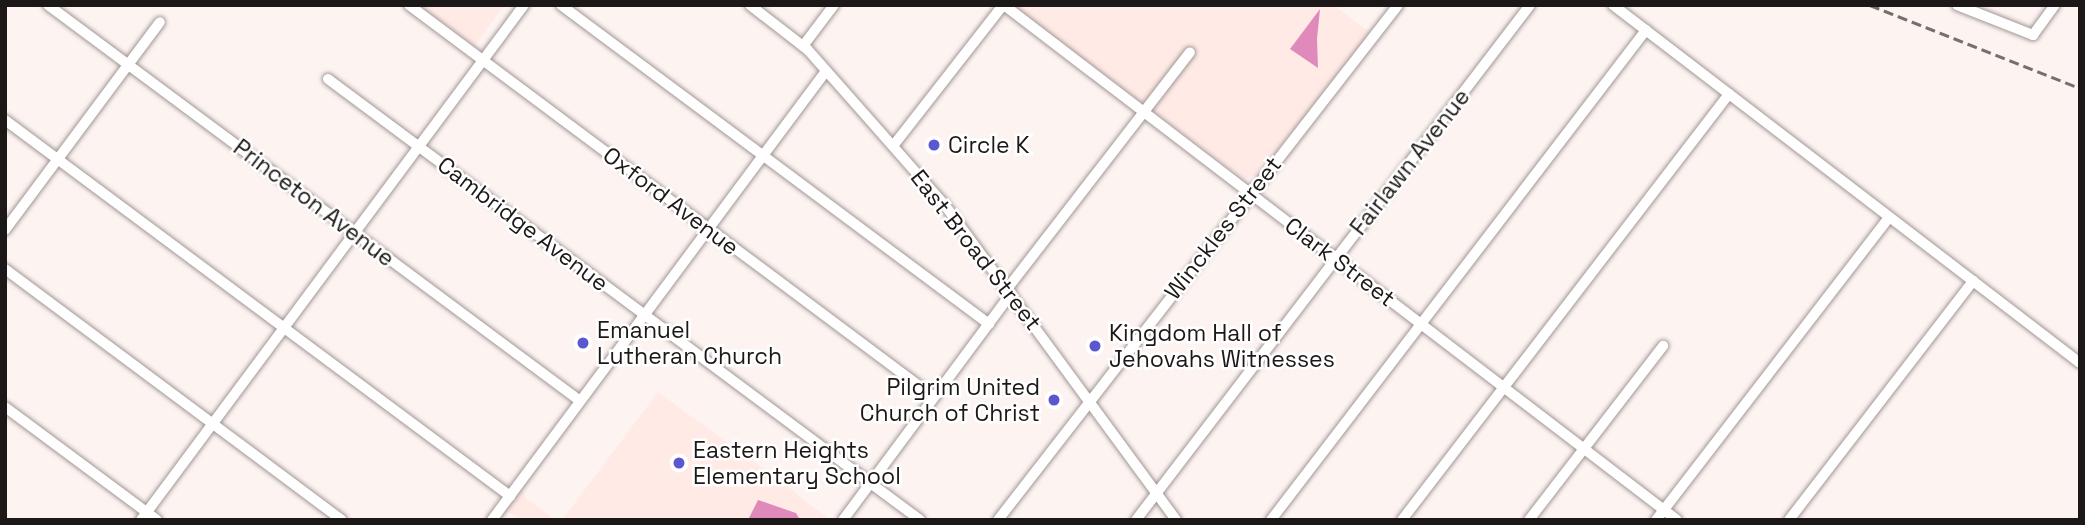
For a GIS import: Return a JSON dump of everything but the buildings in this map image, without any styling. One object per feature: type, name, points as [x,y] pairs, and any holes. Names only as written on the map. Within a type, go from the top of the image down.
[{"type":"street","name":"Princeton Avenue","points":[[48,5],[580,401]]},
{"type":"street","name":"Oxford Avenue","points":[[408,5],[934,397]]},
{"type":"street","points":[[144,516],[524,5]]},
{"type":"street","points":[[561,5],[989,324]]},
{"type":"street","name":"East Broad Street","points":[[750,5],[803,46],[893,146],[1009,291],[1176,520]]},
{"type":"street","points":[[803,46],[834,5]]},
{"type":"street","points":[[893,146],[1003,5]]},
{"type":"street","name":"Clark Street","points":[[1003,5],[1677,520]]},
{"type":"street","name":"Winckles Street","points":[[998,520],[1088,399],[1398,5]]},
{"type":"street","name":"Fairlawn Avenue","points":[[1136,520],[1530,5]]},
{"type":"street","points":[[1613,5],[2080,363]]},
{"type":"street","points":[[1957,5],[2033,34],[2055,5]]},
{"type":"street","points":[[5,230],[160,22]]},
{"type":"street","points":[[1271,520],[1646,30]]},
{"type":"street","points":[[843,520],[989,324],[1009,291],[1190,52]]},
{"type":"street","points":[[492,520],[826,71]]},
{"type":"street","name":"Cambridge Avenue","points":[[328,79],[920,520]]},
{"type":"street","points":[[1402,520],[1729,94]]},
{"type":"street","points":[[5,120],[510,496]]},
{"type":"street","points":[[1656,520],[1889,217]]},
{"type":"street","points":[[5,269],[342,520]]},
{"type":"street","points":[[1789,520],[1973,281]]},
{"type":"street","points":[[1529,520],[1663,346]]},
{"type":"street","points":[[5,407],[144,516],[156,520]]},
{"type":"shaded area","points":[[419,5],[504,5],[475,46]]},
{"type":"shaded area","points":[[1012,5],[1334,5],[1370,33],[1258,174],[1244,179]]},
{"type":"shaded area","points":[[1320,9],[1317,39],[1318,68],[1290,49]]},
{"type":"shaded area","name":"Eastern Heights Elementary School","points":[[658,392],[788,487],[830,520],[562,520]]},
{"type":"shaded area","points":[[521,488],[526,498],[555,520],[520,520],[510,513],[506,508]]},
{"type":"shaded area","points":[[758,500],[796,513],[800,520],[748,520]]},
{"type":"railway","points":[[1870,5],[2080,88]]},
{"type":"place","name":"Circle K","points":[[934,145]]},
{"type":"place","name":"Emanuel Lutheran Church","points":[[583,343]]},
{"type":"place","name":"Kingdom Hall of Jehovahs Witnesses","points":[[1095,346]]},
{"type":"place","name":"Pilgrim United Church of Christ","points":[[1054,400]]},
{"type":"place","name":"Eastern Heights Elementary School","points":[[679,463]]}]
